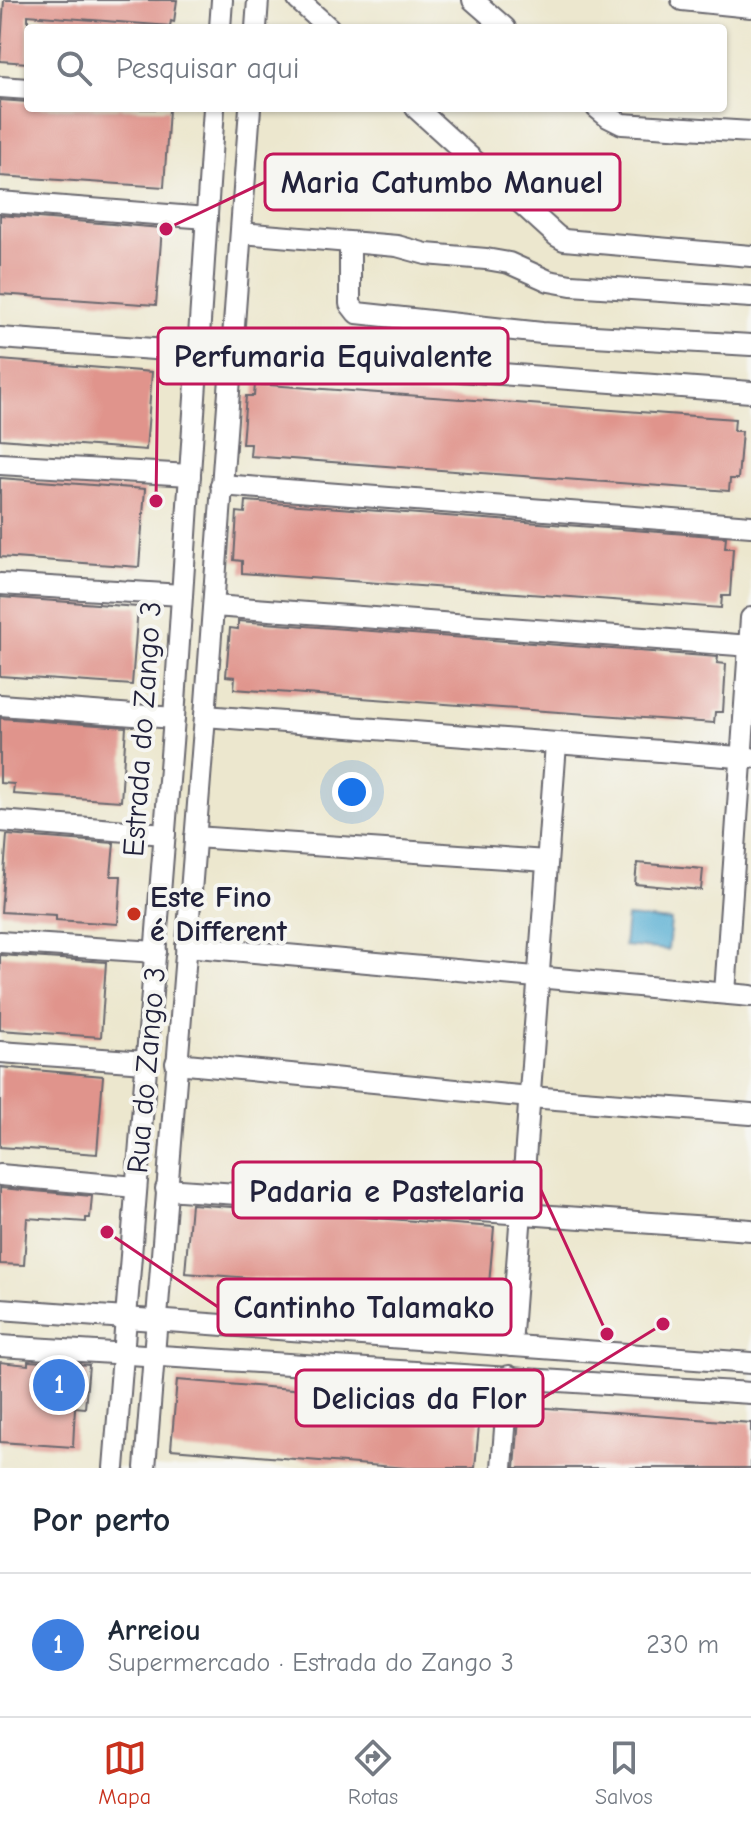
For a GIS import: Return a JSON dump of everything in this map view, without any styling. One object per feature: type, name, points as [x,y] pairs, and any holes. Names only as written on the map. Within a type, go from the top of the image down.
[{"type":"street","points":[[220,24],[222,0]]},
{"type":"street","points":[[256,24],[258,0]]},
{"type":"street","points":[[298,0],[325,24]]},
{"type":"street","points":[[473,0],[500,24]]},
{"type":"street","points":[[682,0],[751,7]]},
{"type":"street","points":[[0,87],[24,89]]},
{"type":"street","name":"Estrada do Zango 3","points":[[114,1468],[174,718],[214,112]]},
{"type":"street","name":"Rua do Zango 3","points":[[145,1468],[214,606],[250,112]]},
{"type":"street","points":[[420,112],[564,240],[751,256]]},
{"type":"street","points":[[602,112],[622,124],[751,132]]},
{"type":"street","points":[[0,202],[207,218]]},
{"type":"street","points":[[241,233],[397,246],[426,254],[509,263],[549,281],[571,285],[751,297]]},
{"type":"street","points":[[350,244],[350,304],[357,313],[542,333],[751,345]]},
{"type":"street","points":[[0,338],[751,392]]},
{"type":"street","points":[[0,464],[190,475]]},
{"type":"street","points":[[221,485],[751,526]]},
{"type":"street","points":[[0,584],[182,595]]},
{"type":"street","points":[[214,606],[750,646]]},
{"type":"street","points":[[725,993],[742,875],[751,618]]},
{"type":"street","points":[[0,705],[174,718]]},
{"type":"street","points":[[205,716],[746,758]]},
{"type":"street","points":[[511,1346],[556,744]]},
{"type":"street","points":[[0,821],[165,834]]},
{"type":"street","points":[[195,837],[547,861]]},
{"type":"street","points":[[0,942],[156,952]]},
{"type":"street","points":[[186,946],[751,996]]},
{"type":"street","points":[[0,1052],[146,1062]]},
{"type":"street","points":[[176,1063],[530,1097],[751,1114]]},
{"type":"street","points":[[0,1175],[136,1187]]},
{"type":"street","points":[[166,1189],[751,1230]]},
{"type":"street","points":[[0,1309],[751,1363]]},
{"type":"street","points":[[0,1346],[751,1393]]},
{"type":"street","points":[[502,1468],[509,1376]]},
{"type":"water","points":[[627,917],[671,921],[668,950],[624,946]]},
{"type":"building","points":[[4,0],[177,0],[174,22],[170,24],[28,15],[28,24],[24,24],[24,63],[0,61]]},
{"type":"building","points":[[0,100],[24,102],[24,112],[169,112],[164,187],[0,176]]},
{"type":"building","points":[[0,215],[162,228],[156,305],[0,294]]},
{"type":"building","points":[[0,360],[152,372],[146,450],[0,439]]},
{"type":"building","points":[[255,384],[735,419],[734,431],[742,431],[738,479],[730,479],[729,491],[250,456],[251,444],[242,444],[246,396],[254,396]]},
{"type":"building","points":[[0,478],[145,489],[139,567],[0,557]]},
{"type":"building","points":[[246,501],[726,537],[725,548],[733,548],[730,596],[722,596],[721,608],[242,573],[242,561],[234,560],[237,512],[245,513]]},
{"type":"building","points":[[0,597],[138,607],[132,685],[0,676]]},
{"type":"building","points":[[238,621],[718,657],[717,663],[726,664],[723,712],[715,712],[714,723],[234,689],[235,677],[226,676],[230,628],[238,629]]},
{"type":"building","points":[[0,718],[126,727],[121,801],[13,794],[14,784],[0,783]]},
{"type":"building","points":[[7,835],[114,843],[111,876],[121,876],[118,924],[56,920],[56,915],[1,912]]},
{"type":"building","points":[[637,863],[703,869],[701,890],[635,884]]},
{"type":"building","points":[[0,955],[106,962],[101,1037],[0,1030]]},
{"type":"building","points":[[0,1067],[103,1076],[97,1154],[0,1147]]},
{"type":"building","points":[[0,1188],[92,1196],[90,1218],[86,1218],[86,1222],[27,1218],[24,1265],[0,1264]]},
{"type":"building","points":[[191,1204],[494,1227],[488,1296],[185,1273]]},
{"type":"building","points":[[28,1361],[89,1365],[85,1408],[75,1407],[73,1447],[0,1442],[0,1362],[28,1365]]},
{"type":"building","points":[[177,1380],[481,1404],[475,1468],[407,1468],[171,1449]]},
{"type":"building","points":[[520,1406],[751,1423],[751,1468],[515,1468]]},
{"type":"place","name":"Maria Catumbo Manuel","points":[[166,229]]},
{"type":"place","name":"Perfumaria Equivalente","points":[[156,501]]},
{"type":"place","name":"Este Fino é Different","points":[[134,914]]},
{"type":"place","name":"Cantinho Talamako","points":[[107,1232]]},
{"type":"place","name":"Delicias da Flor","points":[[663,1324]]},
{"type":"place","name":"Padaria e Pastelaria","points":[[607,1334]]},
{"type":"place","name":"Arreiou","points":[[59,1385]]}]
